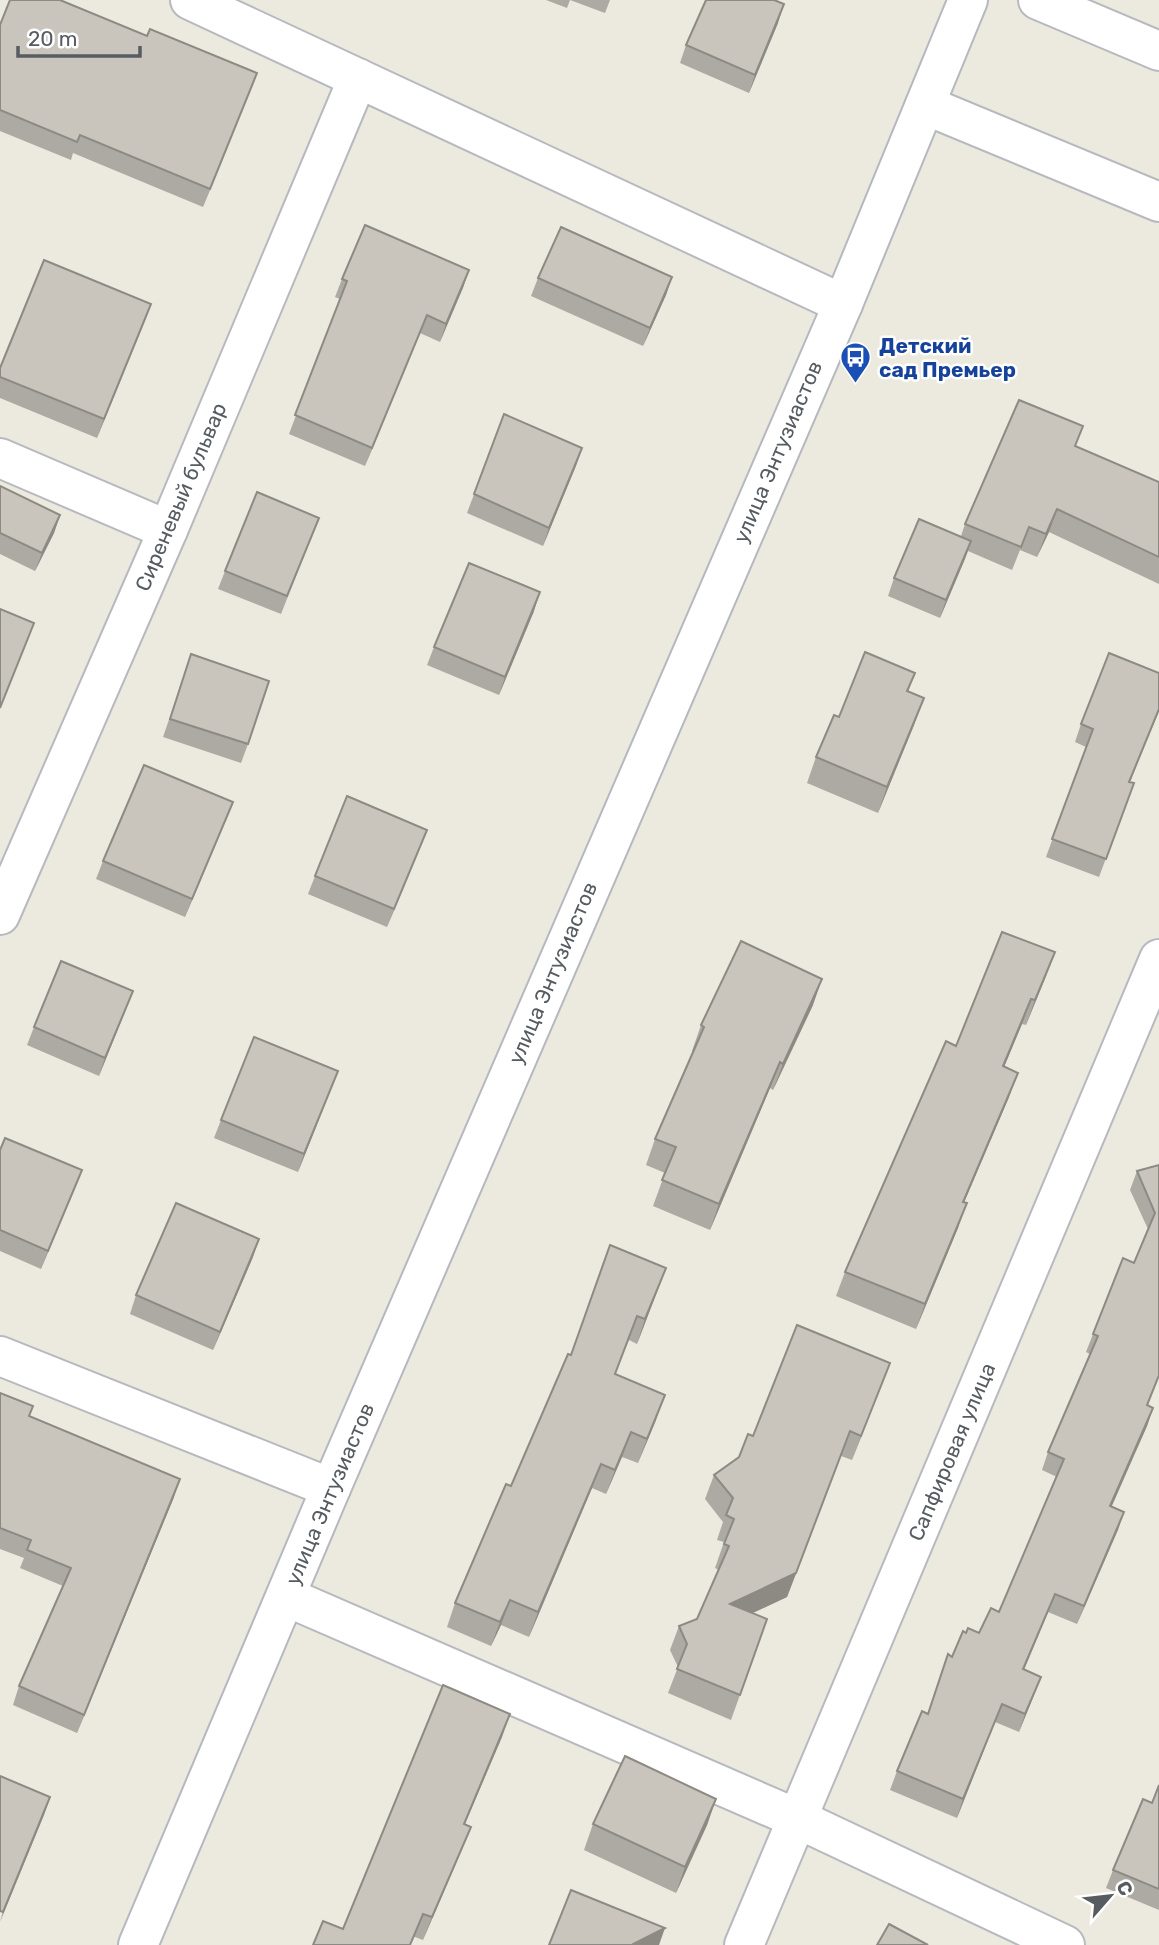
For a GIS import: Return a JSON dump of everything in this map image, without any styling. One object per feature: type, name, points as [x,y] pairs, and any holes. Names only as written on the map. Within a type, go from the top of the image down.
[{"type":"street","points":[[190,0],[843,304]]},
{"type":"street","name":"улица Энтузиастов","points":[[138,1945],[331,1488],[843,304],[968,0]]},
{"type":"street","points":[[1038,0],[1159,51]]},
{"type":"street","name":"Сиреневый бульвар","points":[[0,915],[11,854],[168,530],[358,78]]},
{"type":"street","points":[[925,105],[1159,202]]},
{"type":"street","points":[[0,458],[168,530]]},
{"type":"street","name":"Сапфировая улица","points":[[744,1945],[1159,959]]},
{"type":"street","points":[[0,1356],[331,1488]]},
{"type":"street","points":[[287,1597],[798,1819],[1065,1945]]},
{"type":"building","points":[[10,0],[60,0],[147,36],[150,29],[257,73],[210,189],[80,135],[77,142],[0,110],[0,25]]},
{"type":"building","points":[[706,0],[774,0],[784,4],[755,75],[686,45]]},
{"type":"building","points":[[365,225],[469,270],[446,324],[427,315],[372,448],[295,415],[347,281],[342,279]]},
{"type":"building","points":[[561,227],[672,277],[650,328],[538,278]]},
{"type":"building","points":[[44,260],[151,304],[104,419],[0,377],[0,368]]},
{"type":"building","points":[[1019,400],[1083,426],[1075,446],[1159,482],[1159,557],[1057,509],[1046,534],[1029,527],[1021,547],[965,524]]},
{"type":"building","points":[[504,414],[582,448],[549,528],[474,494]]},
{"type":"building","points":[[0,486],[60,515],[42,553],[0,533]]},
{"type":"building","points":[[257,492],[319,518],[287,596],[225,571]]},
{"type":"building","points":[[919,519],[971,541],[946,600],[894,578]]},
{"type":"building","points":[[469,563],[540,592],[505,677],[434,647]]},
{"type":"building","points":[[0,609],[34,623],[0,708]]},
{"type":"building","points":[[865,652],[915,673],[907,691],[924,698],[887,787],[816,757],[834,715],[839,717]]},
{"type":"building","points":[[1109,653],[1159,673],[1159,709],[1129,782],[1134,783],[1106,859],[1052,839],[1093,729],[1081,724]]},
{"type":"building","points":[[191,654],[269,681],[248,744],[170,719]]},
{"type":"building","points":[[144,765],[233,802],[192,899],[103,861]]},
{"type":"building","points":[[347,796],[427,830],[394,909],[315,876]]},
{"type":"building","points":[[1002,932],[1055,952],[1035,1000],[1031,999],[1003,1066],[1018,1073],[963,1202],[967,1203],[925,1304],[845,1272],[946,1041],[956,1046]]},
{"type":"building","points":[[741,941],[822,979],[783,1064],[780,1062],[719,1204],[662,1180],[676,1147],[655,1139],[704,1027],[701,1025]]},
{"type":"building","points":[[61,961],[133,991],[105,1058],[34,1027]]},
{"type":"building","points":[[254,1037],[338,1071],[304,1154],[221,1120]]},
{"type":"building","points":[[5,1138],[82,1170],[48,1251],[0,1230],[0,1150]]},
{"type":"building","points":[[1159,1165],[1159,1375],[1147,1405],[1153,1408],[1110,1506],[1124,1512],[1084,1606],[1055,1594],[1023,1669],[1041,1677],[1025,1714],[1002,1704],[963,1799],[897,1771],[922,1711],[928,1714],[948,1654],[952,1657],[963,1631],[966,1633],[968,1628],[979,1633],[991,1608],[999,1612],[1064,1459],[1048,1452],[1098,1336],[1093,1334],[1123,1258],[1134,1263],[1155,1213],[1137,1171]]},
{"type":"building","points":[[176,1203],[259,1239],[220,1332],[136,1295]]},
{"type":"building","points":[[610,1245],[666,1268],[645,1319],[637,1316],[615,1374],[665,1395],[647,1439],[631,1432],[615,1470],[601,1464],[538,1612],[510,1600],[500,1622],[455,1603],[506,1484],[511,1486],[568,1354],[571,1355]]},
{"type":"building","points":[[797,1325],[890,1363],[861,1436],[850,1431],[796,1573],[730,1604],[767,1619],[740,1695],[677,1669],[687,1644],[679,1626],[697,1619],[729,1546],[724,1544],[734,1519],[726,1515],[733,1498],[714,1475],[739,1457],[748,1434],[753,1436]]},
{"type":"building","points":[[0,1393],[33,1406],[29,1416],[180,1479],[84,1715],[19,1686],[71,1568],[27,1550],[31,1540],[0,1528]]},
{"type":"building","points":[[443,1685],[510,1714],[464,1824],[471,1827],[432,1917],[423,1914],[410,1945],[313,1945],[323,1921],[343,1929]]},
{"type":"building","points":[[625,1756],[716,1799],[685,1867],[593,1824]]},
{"type":"building","points":[[0,1776],[50,1797],[3,1912],[0,1911]]},
{"type":"building","points":[[1159,1785],[1159,1889],[1113,1870],[1143,1799],[1152,1803]]},
{"type":"building","points":[[571,1890],[665,1928],[632,1945],[549,1945]]},
{"type":"building","points":[[889,1924],[928,1945],[877,1945]]},
{"type":"place","name":"Детский сад Премьер","points":[[856,385]]}]
